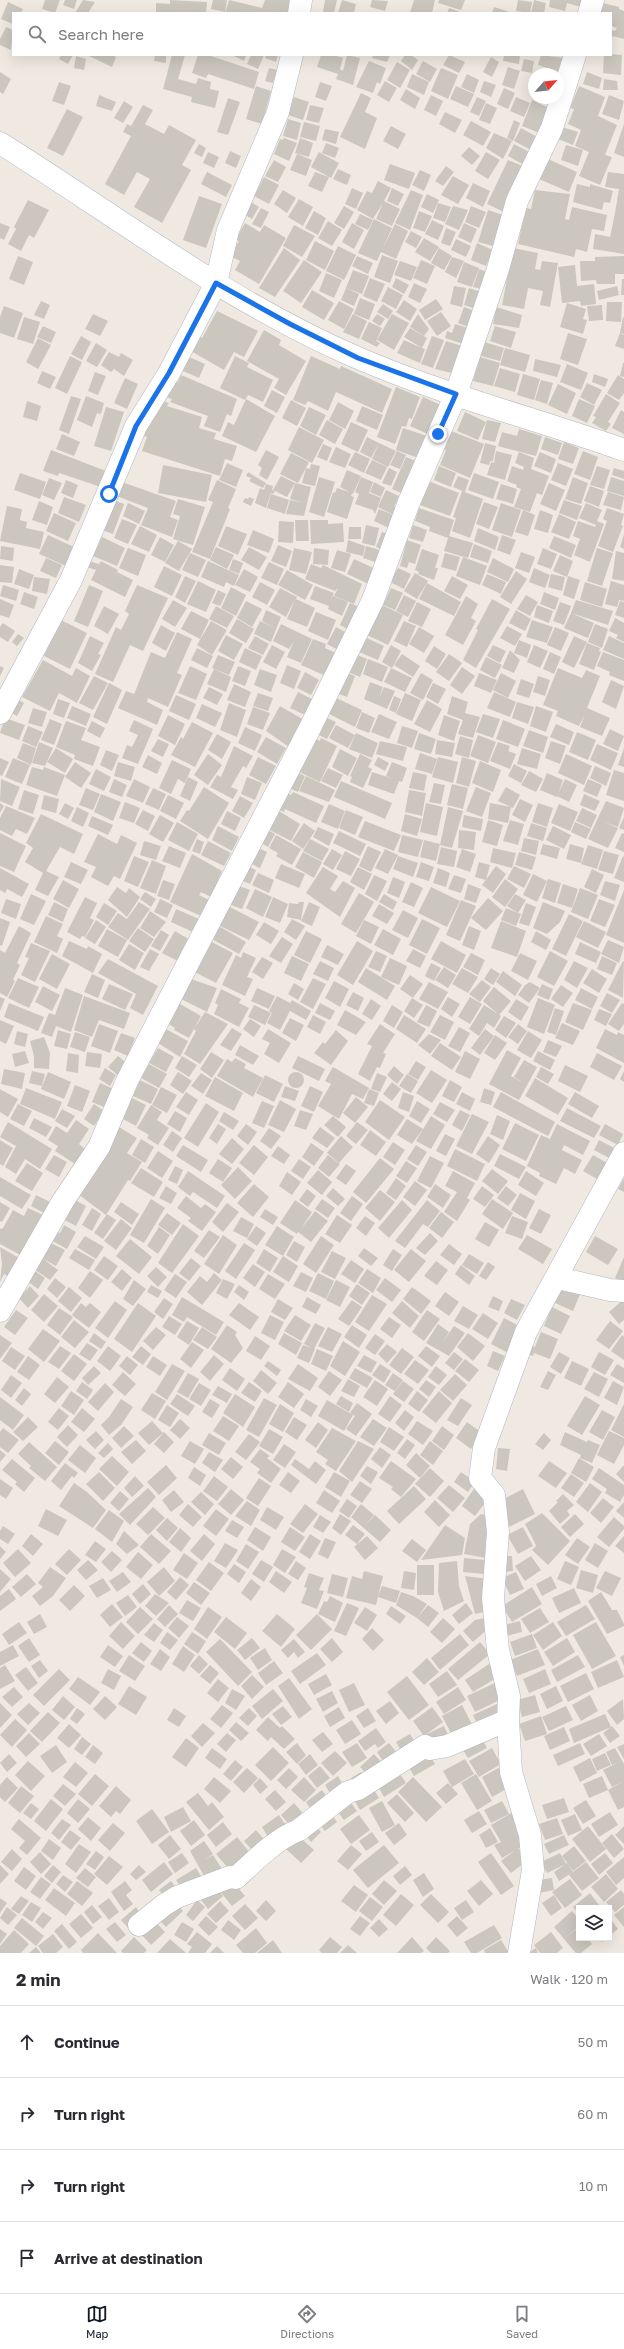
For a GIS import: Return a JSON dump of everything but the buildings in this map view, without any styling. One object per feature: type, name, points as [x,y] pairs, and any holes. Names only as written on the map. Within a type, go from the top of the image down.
[{"type":"street","points":[[299,12],[301,0]]},
{"type":"street","points":[[589,12],[593,0]]},
{"type":"street","points":[[0,713],[71,580],[136,426],[169,373],[216,283],[228,230],[278,112],[292,56]]},
{"type":"street","points":[[0,1311],[63,1201],[99,1147],[127,1081],[310,728],[373,600],[409,502],[456,394],[498,269],[517,201],[552,128],[575,56]]},
{"type":"street","points":[[0,143],[178,261],[290,324],[358,358],[456,394],[624,450]]},
{"type":"street","points":[[519,1953],[533,1870],[530,1835],[511,1772],[508,1720],[509,1696],[498,1650],[493,1598],[498,1532],[494,1495],[480,1478],[484,1448],[526,1332],[558,1278],[624,1153]]},
{"type":"street","points":[[558,1278],[610,1290],[624,1290]]},
{"type":"street","points":[[139,1925],[164,1905],[177,1897],[230,1876],[236,1878],[261,1855],[292,1832],[299,1830],[348,1792],[358,1789],[425,1746],[430,1749],[447,1746],[508,1720]]},
{"type":"route","points":[[109,494],[136,426],[169,373],[216,283],[290,324],[358,358],[456,394],[438,434]]}]
